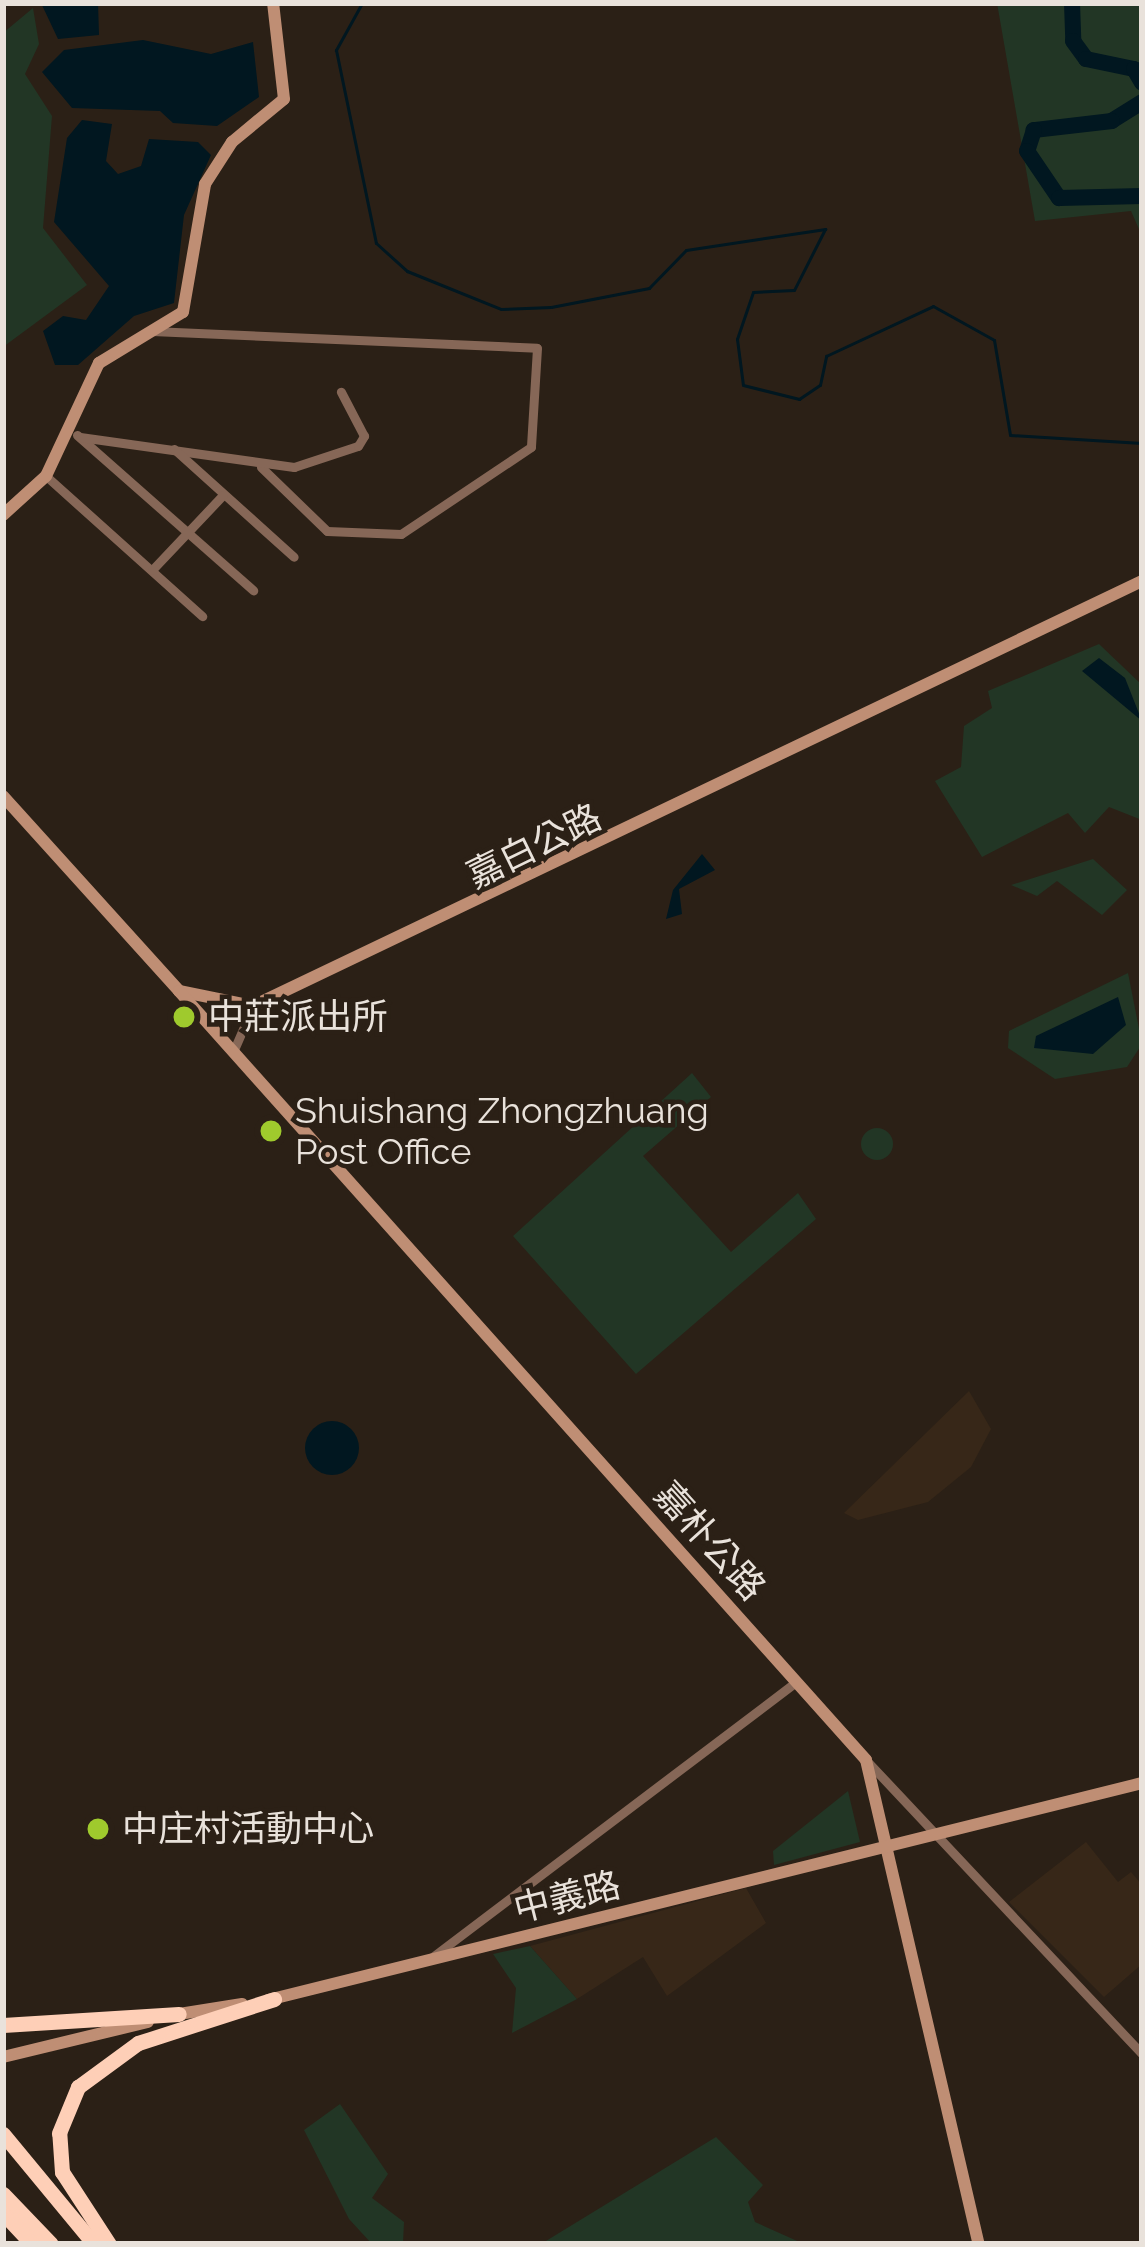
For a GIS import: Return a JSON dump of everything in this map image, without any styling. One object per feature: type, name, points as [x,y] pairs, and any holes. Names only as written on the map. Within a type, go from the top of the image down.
[{"type":"highway","points":[[109,2244],[62,2172],[59,2133],[79,2087],[138,2043],[274,1999]]},
{"type":"highway","points":[[3,2025],[179,2014]]},
{"type":"highway","points":[[3,2134],[94,2244]]},
{"type":"highway","points":[[3,2194],[51,2244]]},
{"type":"highway","points":[[3,2213],[32,2244]]},
{"type":"main road","points":[[3,514],[46,476],[99,363],[190,297],[193,222],[217,162],[284,99],[273,3]]},
{"type":"main road","name":"嘉白公路","points":[[253,1006],[1142,581]]},
{"type":"main road","points":[[3,796],[179,991],[253,1006]]},
{"type":"main road","name":"嘉朴公路","points":[[179,991],[866,1760],[979,2244]]},
{"type":"main road","name":"中義路","points":[[3,2057],[179,2014],[274,1999],[937,1838],[1142,1783]]},
{"type":"street","points":[[145,329],[537,348],[531,447],[401,534],[327,531],[261,467]]},
{"type":"street","points":[[80,437],[174,448],[261,467],[358,446],[364,436],[341,392]]},
{"type":"street","points":[[68,425],[253,590]]},
{"type":"street","points":[[174,448],[294,556]]},
{"type":"street","points":[[46,476],[202,616]]},
{"type":"street","points":[[152,570],[223,495]]},
{"type":"street","points":[[233,1052],[253,1006]]},
{"type":"street","points":[[426,1962],[795,1683]]},
{"type":"street","points":[[866,1760],[1142,2054]]},
{"type":"shaded area","points":[[969,1391],[991,1429],[971,1467],[928,1502],[858,1520],[844,1513]]},
{"type":"shaded area","points":[[1086,1842],[1118,1882],[1131,1872],[1142,1885],[1142,1964],[1104,1997],[1009,1902]]},
{"type":"shaded area","points":[[746,1888],[766,1923],[667,1996],[643,1957],[577,1999],[530,1946]]},
{"type":"green space","points":[[997,3],[1142,3],[1142,236],[1131,211],[1035,221]]},
{"type":"green space","points":[[33,8],[39,44],[25,74],[52,116],[43,228],[87,285],[3,347],[3,33]]},
{"type":"green space","points":[[1099,644],[1142,685],[1142,820],[1109,807],[1085,833],[1068,813],[982,857],[935,781],[961,767],[964,726],[992,708],[988,691]]},
{"type":"green space","points":[[1093,859],[1127,890],[1102,915],[1057,881],[1037,896],[1011,885]]},
{"type":"green space","points":[[1128,973],[1142,1044],[1127,1067],[1055,1079],[1008,1048],[1009,1031]]},
{"type":"green space","points":[[692,1073],[711,1097],[643,1156],[731,1252],[798,1193],[816,1219],[636,1374],[513,1236]]},
{"type":"green space","points":[[877,1128],[888,1133],[893,1144],[888,1155],[877,1160],[866,1155],[861,1144],[866,1133]]},
{"type":"green space","points":[[848,1791],[860,1842],[774,1865],[773,1851]]},
{"type":"green space","points":[[530,1946],[577,1999],[512,2033],[516,1988],[493,1954]]},
{"type":"green space","points":[[340,2104],[388,2174],[372,2198],[404,2222],[403,2244],[372,2244],[349,2219],[304,2130]]},
{"type":"green space","points":[[716,2137],[763,2185],[748,2202],[755,2222],[804,2244],[541,2244]]},
{"type":"water","points":[[41,3],[98,3],[99,35],[58,39]]},
{"type":"water","points":[[143,40],[211,54],[253,42],[259,97],[217,126],[173,123],[160,111],[72,108],[42,72],[64,50]]},
{"type":"water","points":[[82,120],[112,124],[106,161],[118,174],[141,166],[149,139],[198,142],[211,155],[184,215],[174,303],[134,316],[78,365],[55,365],[43,331],[63,316],[86,320],[109,286],[54,222],[67,138]]},
{"type":"water","points":[[1099,658],[1125,678],[1142,721],[1082,671]]},
{"type":"water","points":[[702,854],[715,870],[679,889],[682,914],[666,919],[673,890]]},
{"type":"water","points":[[1118,997],[1126,1025],[1093,1054],[1034,1048],[1036,1036]]},
{"type":"water","points":[[332,1421],[351,1429],[359,1448],[351,1467],[332,1475],[313,1467],[305,1448],[313,1429]]},
{"type":"waterway","points":[[362,3],[336,50],[376,243],[407,271],[501,309],[551,307],[649,288],[686,250],[825,229],[794,290],[753,292],[737,339],[743,385],[799,399],[820,385],[826,356],[933,306],[994,340],[1010,435],[1142,443]]},
{"type":"waterway","points":[[1072,3],[1073,41],[1086,59],[1134,69],[1142,83]]},
{"type":"waterway","points":[[1142,102],[1112,121],[1034,130],[1027,151],[1059,198],[1142,196]]},
{"type":"place","name":"中莊派出所","points":[[184,1017]]},
{"type":"place","name":"Shuishang Zhongzhuang Post Office","points":[[271,1131]]},
{"type":"place","name":"中庄村活動中心","points":[[98,1829]]}]
